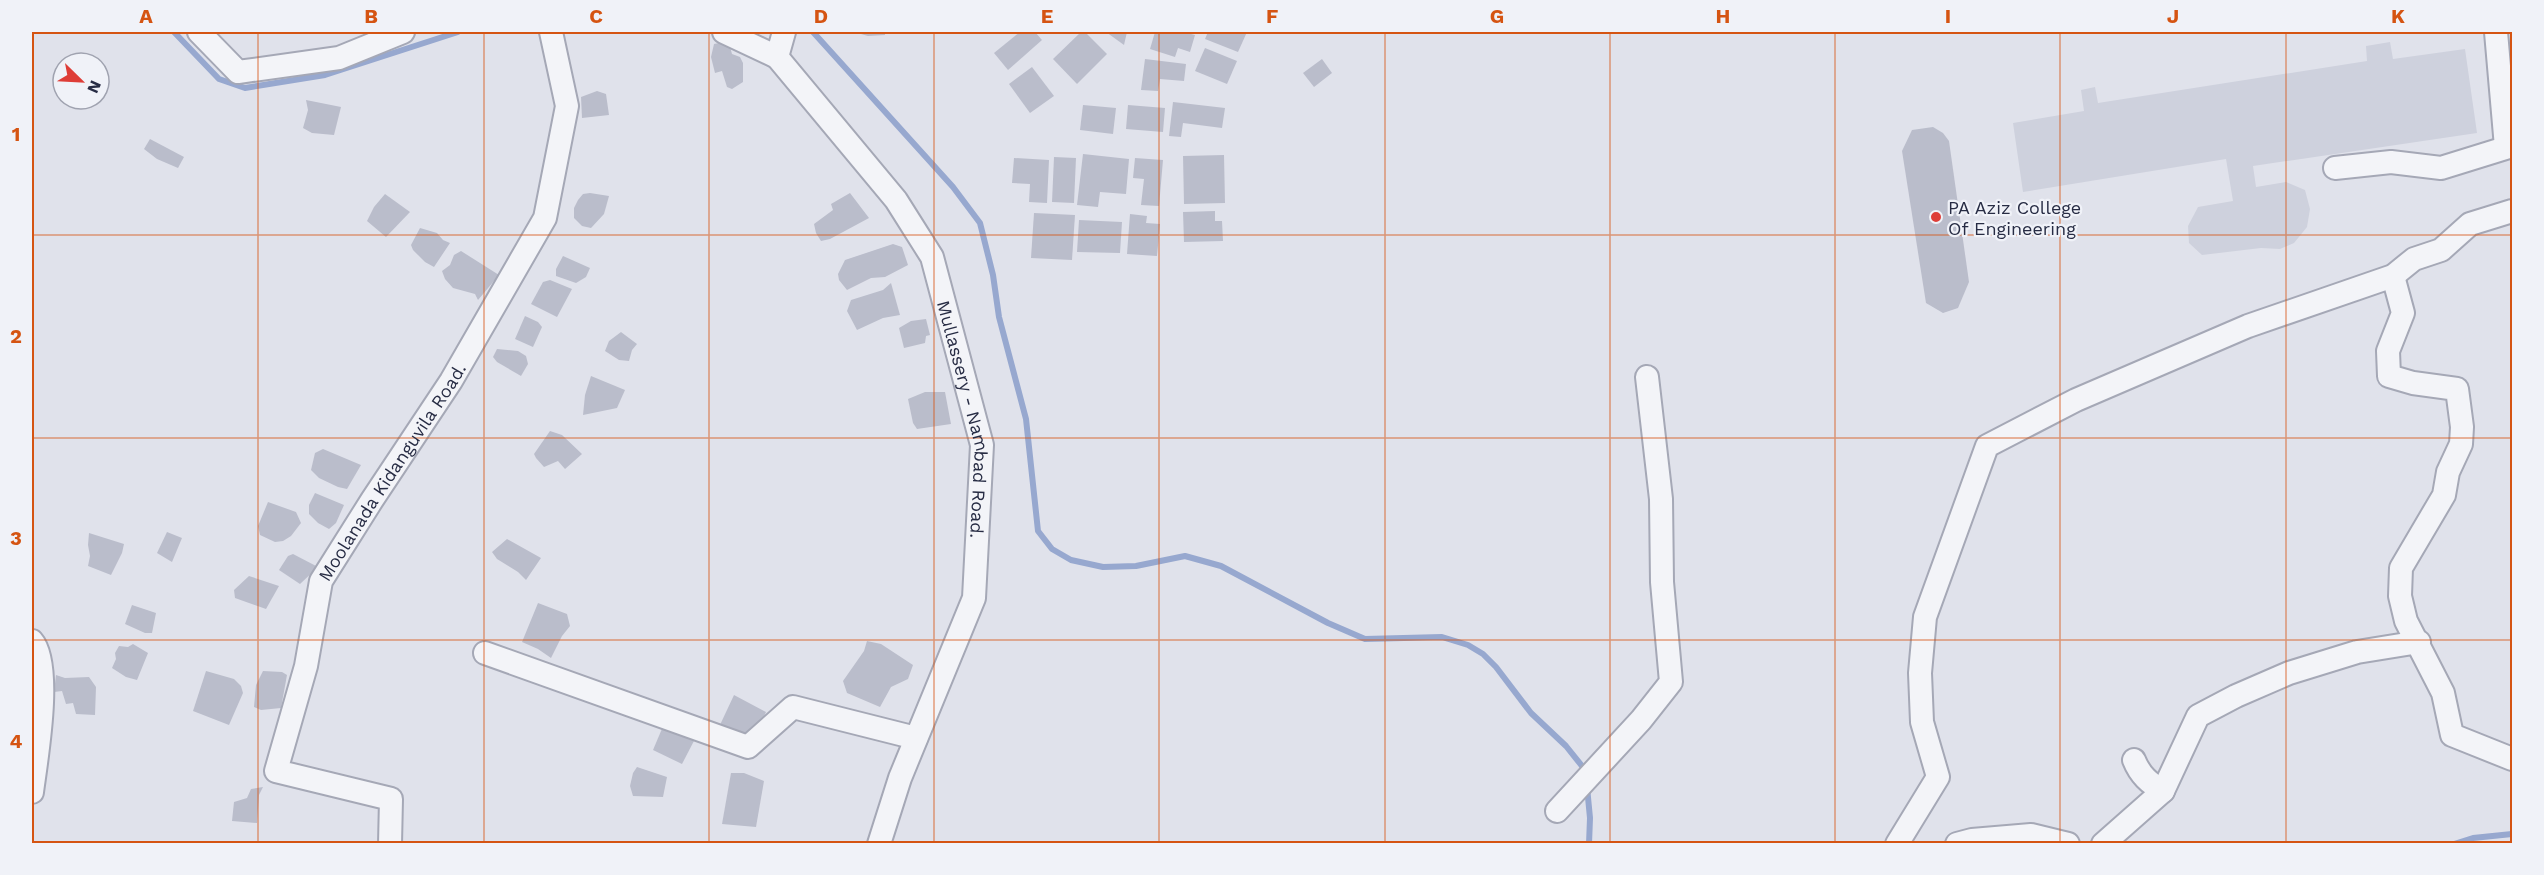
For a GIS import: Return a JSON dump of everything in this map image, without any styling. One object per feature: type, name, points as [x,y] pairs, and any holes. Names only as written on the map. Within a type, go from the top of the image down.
[{"type":"street","points":[[199,32],[238,72],[339,58],[404,32]]},
{"type":"street","name":"Moolanada Kidanguvila Road.","points":[[390,843],[391,799],[276,771],[306,666],[321,581],[451,381],[544,218],[567,106],[551,32]]},
{"type":"street","points":[[724,32],[777,57],[784,32]]},
{"type":"street","points":[[2335,168],[2391,162],[2441,168],[2509,146],[2496,32]]},
{"type":"street","name":"Mullassery - Nambad Road.","points":[[777,57],[896,200],[932,257],[982,445],[974,598],[900,778],[879,843]]},
{"type":"street","points":[[1898,843],[1938,777],[1922,722],[1920,673],[1925,617],[1987,446],[2076,400],[2237,331],[2393,276],[2414,259],[2441,250],[2470,224],[2512,211]]},
{"type":"street","points":[[2393,276],[2403,313],[2388,351],[2389,376],[2413,383],[2457,389],[2462,427],[2461,444],[2448,472],[2444,495],[2401,568],[2400,596],[2406,621],[2419,642],[2426,662],[2443,693],[2452,735],[2512,759]]},
{"type":"street","points":[[1557,811],[1671,682],[1662,582],[1661,499],[1647,377]]},
{"type":"street","points":[[32,641],[36,646],[43,679],[40,737],[32,792]]},
{"type":"street","points":[[2103,843],[2163,791],[2199,716],[2236,696],[2289,673],[2357,652],[2419,642]]},
{"type":"street","points":[[485,652],[748,747],[793,707],[916,738]]},
{"type":"street","points":[[2134,760],[2138,770],[2149,783],[2163,791]]},
{"type":"street","points":[[1958,843],[2031,836],[2068,843]]},
{"type":"shaded area","points":[[2390,42],[2393,59],[2465,49],[2477,133],[2253,166],[2256,187],[2286,182],[2305,190],[2310,209],[2307,227],[2294,243],[2280,249],[2261,248],[2202,255],[2189,243],[2188,226],[2198,207],[2233,201],[2226,159],[2023,192],[2013,123],[2084,111],[2081,90],[2095,87],[2098,103],[2367,61],[2366,46]]},
{"type":"building","points":[[860,32],[885,32],[885,35],[868,36]]},
{"type":"building","points":[[1020,32],[1035,32],[1042,40],[1008,70],[994,53]]},
{"type":"building","points":[[1081,32],[1085,32],[1107,54],[1077,84],[1053,59]]},
{"type":"building","points":[[1106,32],[1127,32],[1124,45]]},
{"type":"building","points":[[1155,32],[1183,32],[1195,35],[1190,52],[1178,48],[1175,57],[1150,49]]},
{"type":"building","points":[[1208,32],[1247,32],[1238,52],[1205,39]]},
{"type":"building","points":[[729,43],[732,54],[740,57],[743,63],[743,82],[732,89],[727,87],[722,71],[715,73],[711,57],[714,44]]},
{"type":"building","points":[[1205,48],[1237,61],[1227,84],[1195,71]]},
{"type":"building","points":[[1145,59],[1186,64],[1184,81],[1160,79],[1158,91],[1141,90]]},
{"type":"building","points":[[1322,59],[1332,73],[1314,87],[1303,73]]},
{"type":"building","points":[[1032,67],[1054,96],[1030,113],[1009,84]]},
{"type":"building","points":[[597,91],[606,94],[609,115],[582,118],[581,97]]},
{"type":"building","points":[[306,100],[341,107],[334,135],[312,133],[303,128],[308,110]]},
{"type":"building","points":[[1173,102],[1225,108],[1222,128],[1183,123],[1181,137],[1169,136]]},
{"type":"building","points":[[1083,105],[1116,108],[1113,134],[1080,130]]},
{"type":"building","points":[[1128,105],[1165,108],[1163,132],[1126,129]]},
{"type":"building","name":"PA Aziz College Of Engineering","points":[[1933,127],[1943,133],[1949,141],[1969,282],[1958,308],[1943,313],[1926,303],[1902,151],[1912,130]]},
{"type":"building","points":[[150,139],[184,157],[178,168],[157,159],[144,149]]},
{"type":"building","points":[[1083,154],[1129,159],[1126,194],[1100,192],[1098,207],[1077,205]]},
{"type":"building","points":[[1224,155],[1225,203],[1184,204],[1183,156]]},
{"type":"building","points":[[1054,157],[1076,158],[1074,203],[1052,202]]},
{"type":"building","points":[[1014,158],[1049,160],[1047,203],[1029,202],[1030,184],[1012,183]]},
{"type":"building","points":[[1135,158],[1163,160],[1159,206],[1141,205],[1144,179],[1133,178]]},
{"type":"building","points":[[850,193],[869,218],[830,239],[821,241],[814,224],[833,210],[831,204]]},
{"type":"building","points":[[385,194],[410,212],[386,237],[367,221],[374,207]]},
{"type":"building","points":[[583,194],[609,196],[604,214],[591,228],[582,226],[574,218],[574,208],[578,200]]},
{"type":"building","points":[[1215,211],[1215,221],[1222,221],[1223,241],[1184,242],[1183,212]]},
{"type":"building","points":[[1034,213],[1075,215],[1072,260],[1031,258]]},
{"type":"building","points":[[1130,214],[1147,216],[1146,223],[1160,224],[1157,256],[1127,254]]},
{"type":"building","points":[[1079,220],[1122,222],[1120,253],[1077,252]]},
{"type":"building","points":[[420,228],[437,233],[443,240],[450,243],[434,267],[425,262],[411,245]]},
{"type":"building","points":[[893,244],[902,247],[908,265],[885,277],[871,278],[847,290],[839,280],[838,274],[845,260]]},
{"type":"building","points":[[461,251],[499,275],[478,300],[475,294],[453,288],[445,279],[442,271],[450,265],[454,255]]},
{"type":"building","points":[[563,256],[590,268],[586,277],[576,283],[556,276],[556,269]]},
{"type":"building","points":[[550,280],[572,289],[557,317],[531,304],[543,282]]},
{"type":"building","points":[[891,283],[900,315],[883,318],[857,330],[847,311],[851,300],[883,290]]},
{"type":"building","points":[[525,316],[538,322],[542,327],[533,347],[515,339]]},
{"type":"building","points":[[926,319],[930,335],[926,336],[925,343],[904,348],[899,328],[911,321]]},
{"type":"building","points":[[621,332],[637,344],[632,350],[629,361],[619,360],[605,351],[609,341]]},
{"type":"building","points":[[497,349],[518,351],[526,356],[528,364],[521,376],[497,362],[493,357]]},
{"type":"building","points":[[591,376],[625,390],[617,408],[583,415],[585,395]]},
{"type":"building","points":[[925,392],[945,392],[951,424],[917,429],[913,423],[908,399]]},
{"type":"building","points":[[550,431],[562,435],[582,454],[565,469],[558,461],[544,467],[534,454]]},
{"type":"building","points":[[323,449],[361,465],[347,489],[319,478],[311,470],[315,453]]},
{"type":"building","points":[[315,493],[344,505],[336,523],[329,529],[309,514],[309,505]]},
{"type":"building","points":[[268,502],[296,512],[301,523],[291,536],[283,541],[275,542],[260,535],[258,526]]},
{"type":"building","points":[[167,532],[182,538],[172,562],[157,553]]},
{"type":"building","points":[[89,533],[124,544],[111,575],[88,566]]},
{"type":"building","points":[[507,539],[541,558],[526,580],[497,559],[492,552]]},
{"type":"building","points":[[293,554],[318,567],[300,584],[279,570],[288,556]]},
{"type":"building","points":[[249,576],[279,586],[266,609],[235,598],[234,590]]},
{"type":"building","points":[[538,603],[567,614],[570,626],[551,658],[522,642]]},
{"type":"building","points":[[132,605],[156,613],[152,633],[145,633],[125,624]]},
{"type":"building","points":[[867,641],[881,644],[913,665],[908,679],[891,687],[880,707],[847,693],[843,681],[864,651]]},
{"type":"building","points":[[133,644],[148,653],[137,680],[126,677],[112,668],[119,646],[128,647]]},
{"type":"building","points":[[206,671],[234,679],[241,686],[243,693],[229,725],[193,711]]},
{"type":"building","points":[[263,671],[282,672],[287,675],[281,708],[261,710],[254,707],[256,685]]},
{"type":"building","points":[[56,675],[65,678],[89,677],[96,687],[95,715],[76,714],[73,703],[66,704],[62,691],[54,692]]},
{"type":"building","points":[[734,695],[766,712],[760,725],[745,738],[719,727]]},
{"type":"building","points":[[664,724],[696,737],[682,764],[653,750]]},
{"type":"building","points":[[637,767],[667,777],[663,797],[633,796],[630,786]]},
{"type":"building","points":[[731,773],[744,773],[764,781],[756,827],[722,824]]},
{"type":"building","points":[[263,787],[259,795],[257,823],[232,821],[234,802],[247,798],[251,789]]},
{"type":"waterway","points":[[174,32],[219,79],[245,88],[325,75],[458,32]]},
{"type":"waterway","points":[[813,32],[953,187],[980,223],[993,275],[999,317],[1026,419],[1038,531],[1052,549],[1071,560],[1103,567],[1136,566],[1185,556],[1221,566],[1328,623],[1365,639],[1442,637],[1468,645],[1483,654],[1496,667],[1531,713],[1566,746],[1586,771]]},
{"type":"waterway","points":[[1587,787],[1590,818],[1589,844]]},
{"type":"waterway","points":[[2454,844],[2473,838],[2512,834]]},
{"type":"place","name":"PA Aziz College Of Engineering","points":[[1936,217]]}]
